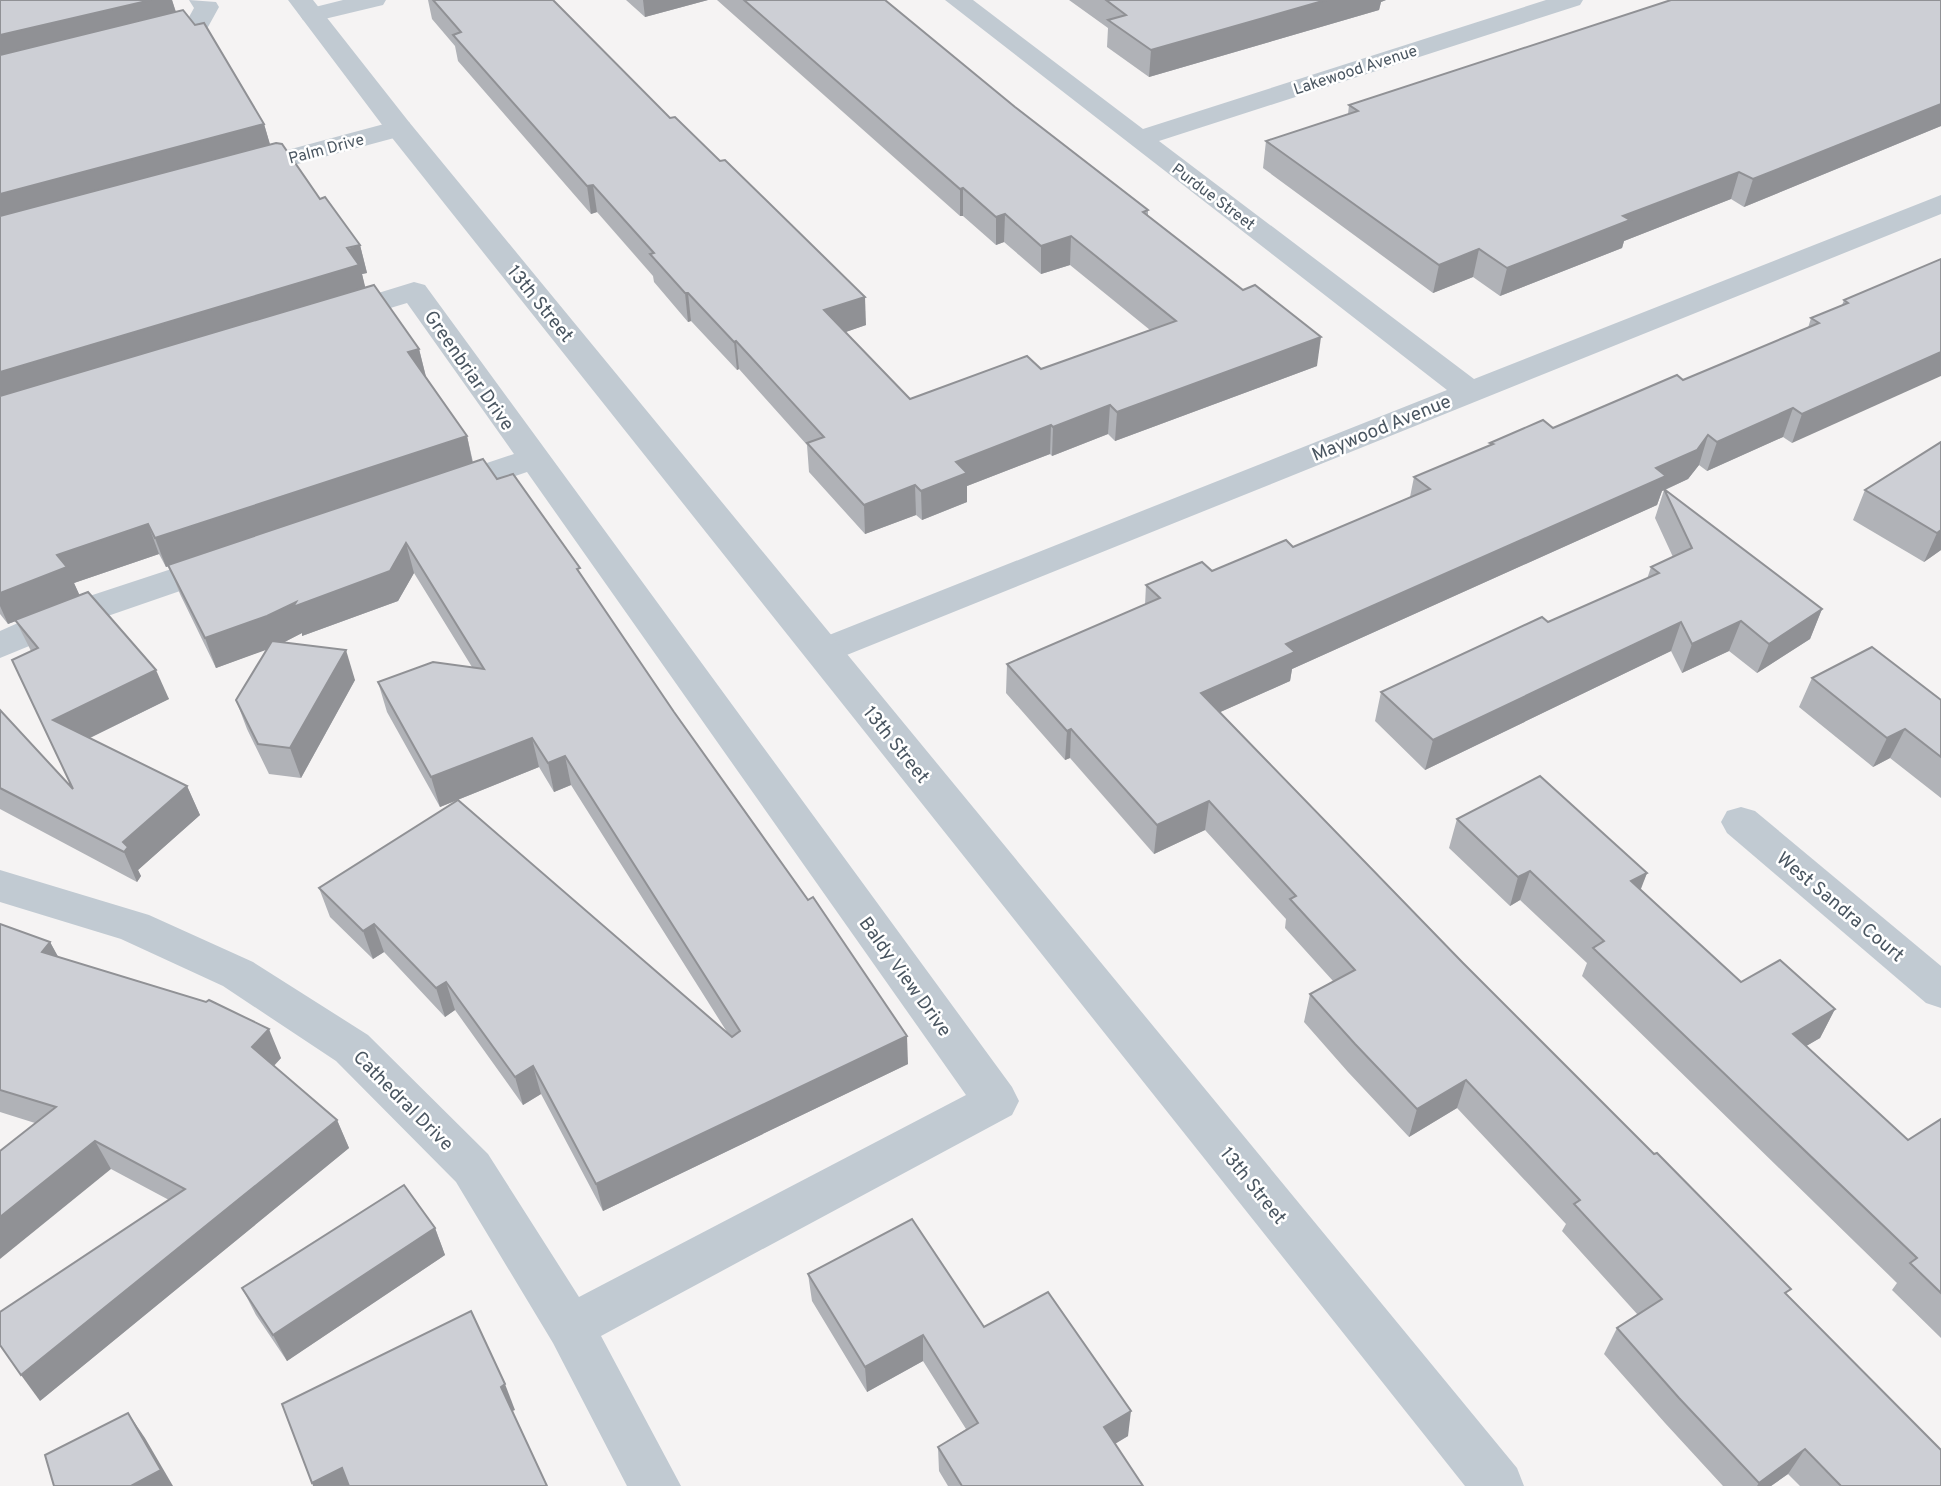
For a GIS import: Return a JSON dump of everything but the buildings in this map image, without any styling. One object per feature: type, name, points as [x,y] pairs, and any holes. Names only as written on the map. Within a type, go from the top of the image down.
[{"type":"street","points":[[116,46],[168,34],[200,22],[207,7],[201,0]]},
{"type":"street","points":[[306,7],[374,0]]},
{"type":"street","name":"Purdue Street","points":[[957,0],[1469,392]]},
{"type":"street","name":"Lakewood Avenue","points":[[1139,139],[1564,1]]},
{"type":"street","name":"13th Street","points":[[306,7],[394,121],[1498,1486]]},
{"type":"street","name":"Palm Drive","points":[[232,164],[394,121]]},
{"type":"street","name":"Maywood Avenue","points":[[822,652],[1941,204]]},
{"type":"street","name":"Greenbriar Drive","points":[[307,324],[414,291],[533,459]]},
{"type":"street","points":[[415,499],[533,459]]},
{"type":"street","name":"Baldy View Drive","points":[[533,459],[996,1101],[570,1327]]},
{"type":"street","points":[[0,645],[60,619],[257,552]]},
{"type":"street","name":"West Sandra Court","points":[[1741,822],[1941,991]]},
{"type":"street","name":"Cathedral Drive","points":[[0,886],[134,927],[215,963],[238,974],[352,1048],[472,1168],[570,1327],[655,1486]]}]
